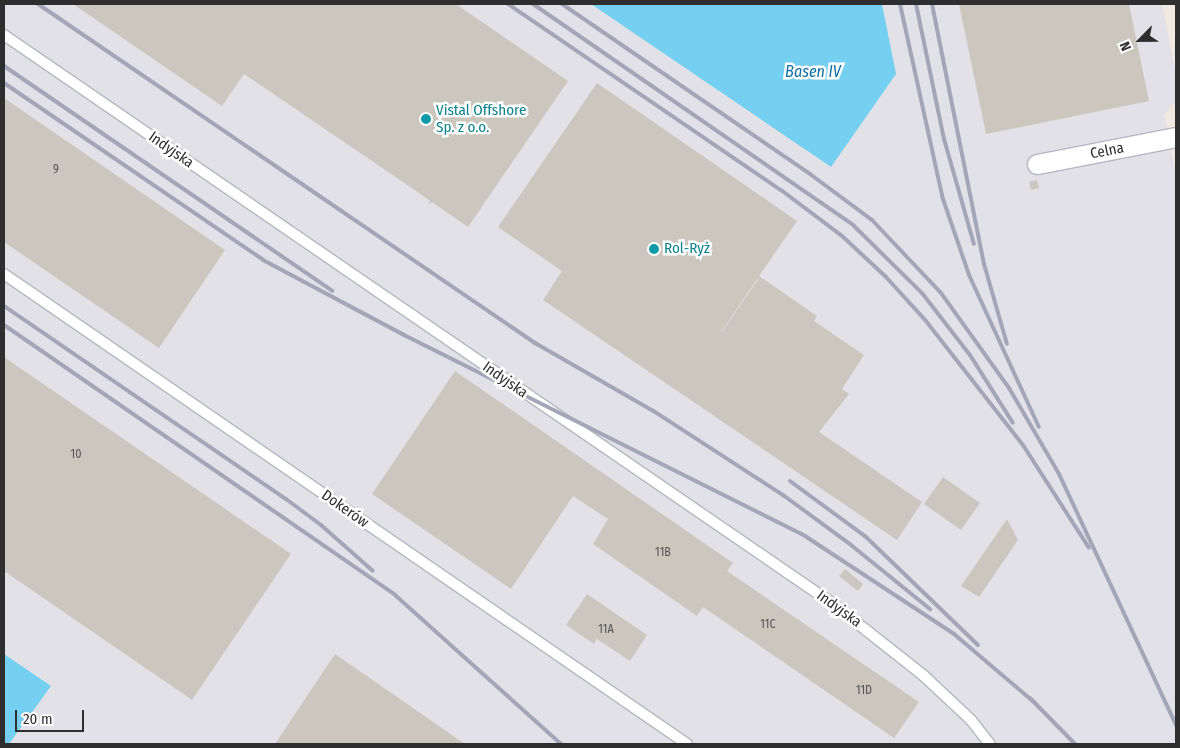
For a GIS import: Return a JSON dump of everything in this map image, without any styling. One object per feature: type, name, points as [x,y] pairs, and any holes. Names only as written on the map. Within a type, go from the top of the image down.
[{"type":"street","name":"Celna","points":[[1037,164],[1176,137]]},
{"type":"lane","name":"Indyjska","points":[[4,35],[833,604],[923,674],[971,720],[990,744]]},
{"type":"lane","name":"Dokerów","points":[[4,274],[687,744]]},
{"type":"shaded area","points":[[4,4],[591,4],[830,167],[896,74],[882,4],[1162,4],[1176,75],[1176,101],[1164,115],[1176,175],[1176,744],[9,744],[51,686],[4,654]]},
{"type":"water","name":"Basen IV","points":[[591,4],[882,4],[896,74],[831,167]]},
{"type":"water","points":[[4,654],[51,686],[9,744],[4,744]]},
{"type":"building","name":"Vistal Offshore Sp. z o.o.","points":[[73,4],[456,4],[568,81],[468,227],[432,202],[428,205],[430,201],[419,193],[244,74],[222,106]]},
{"type":"building","points":[[959,4],[1129,4],[1149,101],[986,134]]},
{"type":"building","name":"Rol-Ryż","points":[[597,83],[797,221],[759,276],[817,316],[814,321],[864,355],[842,389],[849,394],[819,432],[922,502],[897,540],[543,300],[562,271],[498,227]],"holes":[[[758,278],[759,278],[721,333]]]},
{"type":"building","points":[[4,98],[225,250],[159,348],[4,242]]},
{"type":"building","points":[[1037,180],[1039,188],[1031,190],[1029,182]]},
{"type":"building","points":[[4,357],[291,554],[192,700],[4,571]]},
{"type":"building","points":[[455,371],[733,563],[727,571],[919,702],[894,738],[703,607],[697,616],[593,544],[608,519],[573,496],[511,589],[372,494]]},
{"type":"building","points":[[943,477],[980,503],[961,530],[924,504]]},
{"type":"building","points":[[1007,519],[1018,540],[979,597],[961,586]]},
{"type":"building","points":[[845,569],[863,584],[858,591],[839,576]]},
{"type":"building","points":[[587,594],[647,635],[630,661],[597,639],[594,644],[566,625]]},
{"type":"building","points":[[335,654],[465,744],[275,744]]},
{"type":"railway","points":[[38,4],[535,343],[655,412],[783,495],[851,545],[930,609]]},
{"type":"railway","points":[[508,4],[781,190],[841,235],[886,277],[926,321],[1023,445],[1089,548]]},
{"type":"railway","points":[[533,4],[853,225],[922,293],[970,355],[1013,423]]},
{"type":"railway","points":[[562,4],[810,174],[872,220],[941,293],[1009,388],[1059,474],[1176,725]]},
{"type":"railway","points":[[900,4],[943,199],[969,275],[1039,427]]},
{"type":"railway","points":[[916,4],[944,139],[974,244]]},
{"type":"railway","points":[[932,4],[984,264],[1007,344]]},
{"type":"railway","points":[[4,66],[332,291]]},
{"type":"railway","points":[[4,83],[263,260],[404,335],[805,536],[954,634],[1035,703]]},
{"type":"railway","points":[[4,306],[286,499],[321,525],[373,571]]},
{"type":"railway","points":[[4,325],[395,595],[561,744]]},
{"type":"railway","points":[[790,481],[865,536],[978,645]]},
{"type":"railway","points":[[1030,698],[1075,744]]},
{"type":"place","name":"Vistal Offshore Sp. z o.o.","points":[[426,119]]},
{"type":"place","name":"Rol-Ryż","points":[[654,249]]}]
